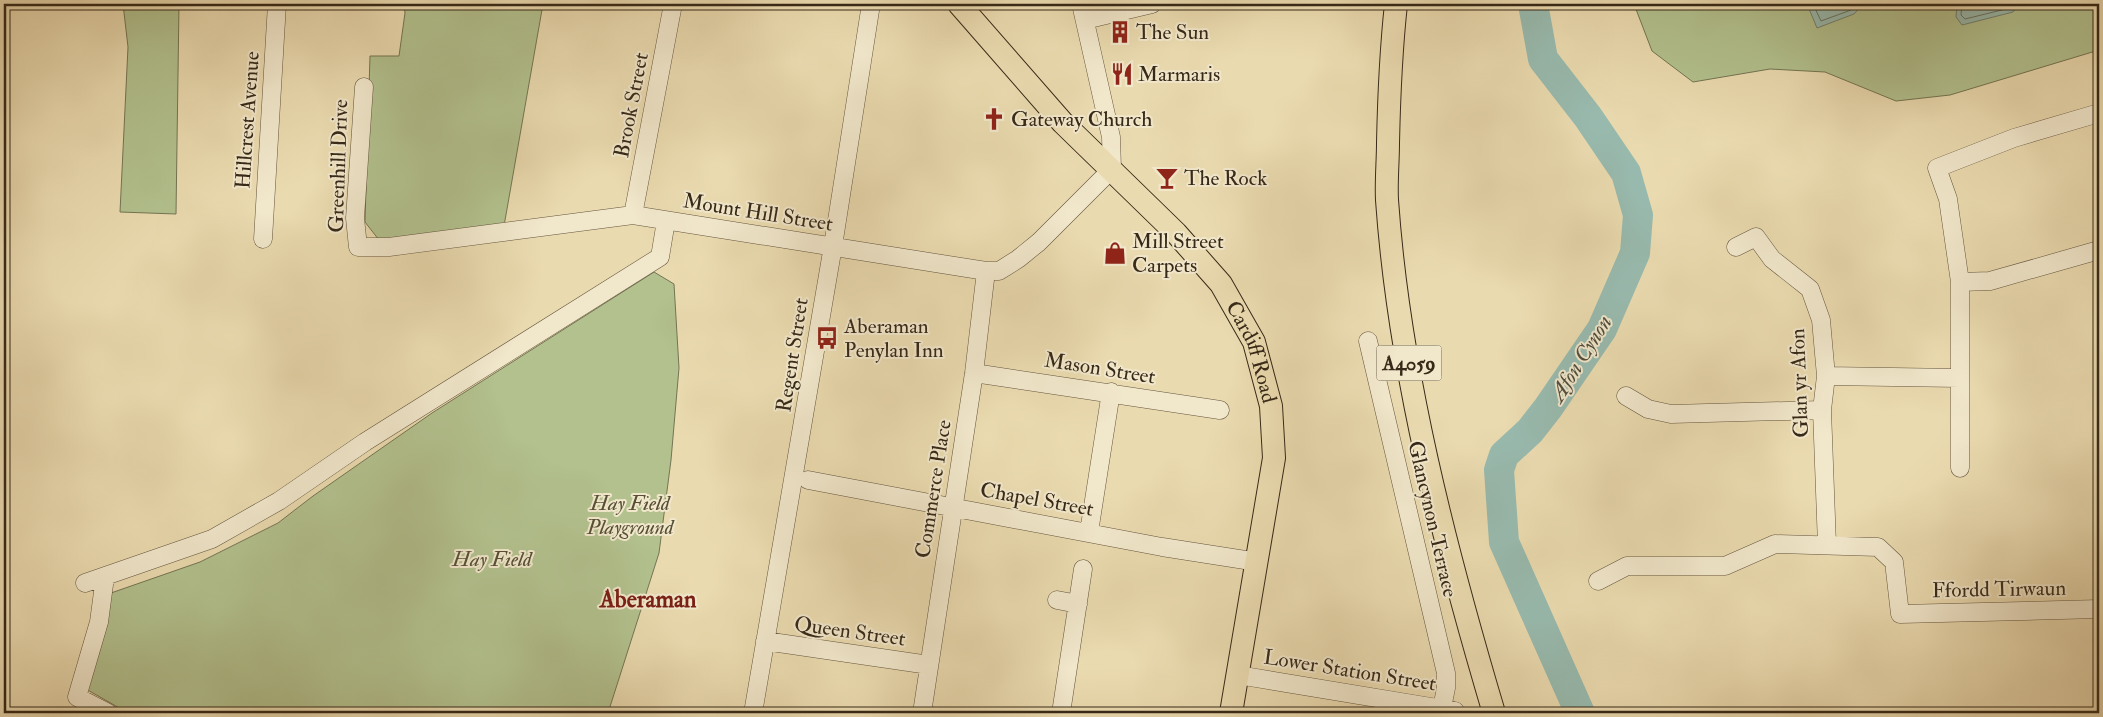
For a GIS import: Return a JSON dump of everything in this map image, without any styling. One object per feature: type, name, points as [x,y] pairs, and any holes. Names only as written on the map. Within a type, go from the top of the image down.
[{"type":"main road","name":"Cardiff Road","points":[[959,4],[1063,123],[1176,233],[1221,284],[1254,342],[1271,406],[1274,458],[1258,562],[1231,713]]},
{"type":"main road","name":"A4059","points":[[1396,4],[1390,65],[1387,198],[1398,306],[1429,469],[1478,660],[1494,713]]},
{"type":"street","name":"Hillcrest Avenue","points":[[263,240],[277,4]]},
{"type":"street","name":"Brook Street","points":[[633,214],[673,4]]},
{"type":"street","name":"Regent Street","points":[[753,713],[833,246],[871,4]]},
{"type":"street","points":[[1112,169],[1111,136],[1083,12],[1152,4]]},
{"type":"street","name":"Greenhill Drive","points":[[358,247],[355,218],[364,87]]},
{"type":"street","points":[[1960,468],[1960,282],[1948,199],[1936,168],[2014,138],[2099,113]]},
{"type":"street","name":"Mount Hill Street","points":[[358,247],[389,247],[633,214],[666,221],[986,271],[999,271],[1039,242],[1112,169]]},
{"type":"street","points":[[86,583],[212,539],[279,501],[365,442],[660,258],[666,221]]},
{"type":"street","name":"Glan yr Afon","points":[[1736,247],[1756,237],[1772,259],[1810,289],[1821,320],[1826,376],[1822,410],[1827,545]]},
{"type":"street","points":[[1960,282],[1990,281],[2099,250]]},
{"type":"street","name":"Commerce Place","points":[[922,713],[974,373],[986,271]]},
{"type":"street","name":"Glancynon Terrace","points":[[1368,341],[1446,673],[1449,709]]},
{"type":"street","name":"Mason Street","points":[[974,373],[1111,392],[1220,410]]},
{"type":"street","points":[[1826,376],[1959,378]]},
{"type":"street","points":[[1089,532],[1111,392]]},
{"type":"street","points":[[1626,396],[1648,409],[1671,414],[1822,410]]},
{"type":"street","name":"Chapel Street","points":[[808,480],[1162,547],[1258,562]]},
{"type":"street","points":[[1598,581],[1628,566],[1725,566],[1775,544],[1827,545]]},
{"type":"street","name":"Ffordd Tirwaun","points":[[1827,545],[1878,547],[1894,562],[1900,614],[2099,609]]},
{"type":"street","points":[[1061,713],[1083,569]]},
{"type":"street","points":[[105,577],[99,622],[78,696],[108,713]]},
{"type":"street","points":[[1057,600],[1078,604]]},
{"type":"street","name":"Queen Street","points":[[765,641],[929,664]]},
{"type":"street","name":"Lower Station Street","points":[[1238,675],[1380,706],[1449,709]]},
{"type":"green space","points":[[123,4],[179,4],[176,214],[120,212],[128,47]]},
{"type":"green space","points":[[404,4],[543,4],[504,226],[379,240],[365,222],[370,56],[399,56],[405,13]]},
{"type":"green space","points":[[1634,4],[2099,4],[2099,50],[1950,95],[1896,101],[1825,72],[1770,69],[1693,82],[1652,51]]},
{"type":"green space","name":"Hay Field","points":[[654,272],[674,284],[679,368],[671,460],[659,553],[608,713],[128,713],[86,689],[111,593],[200,562],[278,523],[313,496],[432,413]]},
{"type":"water","points":[[1807,4],[1863,4],[1854,14],[1817,28]]},
{"type":"water","points":[[1957,4],[2019,4],[2013,12],[1962,25],[1956,17]]},
{"type":"waterway","name":"Afon Cynon","points":[[1533,4],[1543,59],[1588,117],[1626,173],[1638,215],[1635,253],[1602,329],[1548,408],[1530,431],[1504,455],[1499,470],[1504,542],[1580,713]]},
{"type":"place","name":"The Sun","points":[[1120,32]]},
{"type":"place","name":"Marmaris","points":[[1122,74]]},
{"type":"place","name":"Gateway Church","points":[[994,119]]},
{"type":"place","name":"The Rock","points":[[1167,178]]},
{"type":"place","name":"Mill Street Carpets","points":[[1115,253]]},
{"type":"place","name":"Aberaman Penylan Inn","points":[[827,338]]},
{"type":"district","name":"Aberaman","points":[[648,599]]},
{"type":"park label","name":"Hay Field Playground","points":[[630,515]]}]
